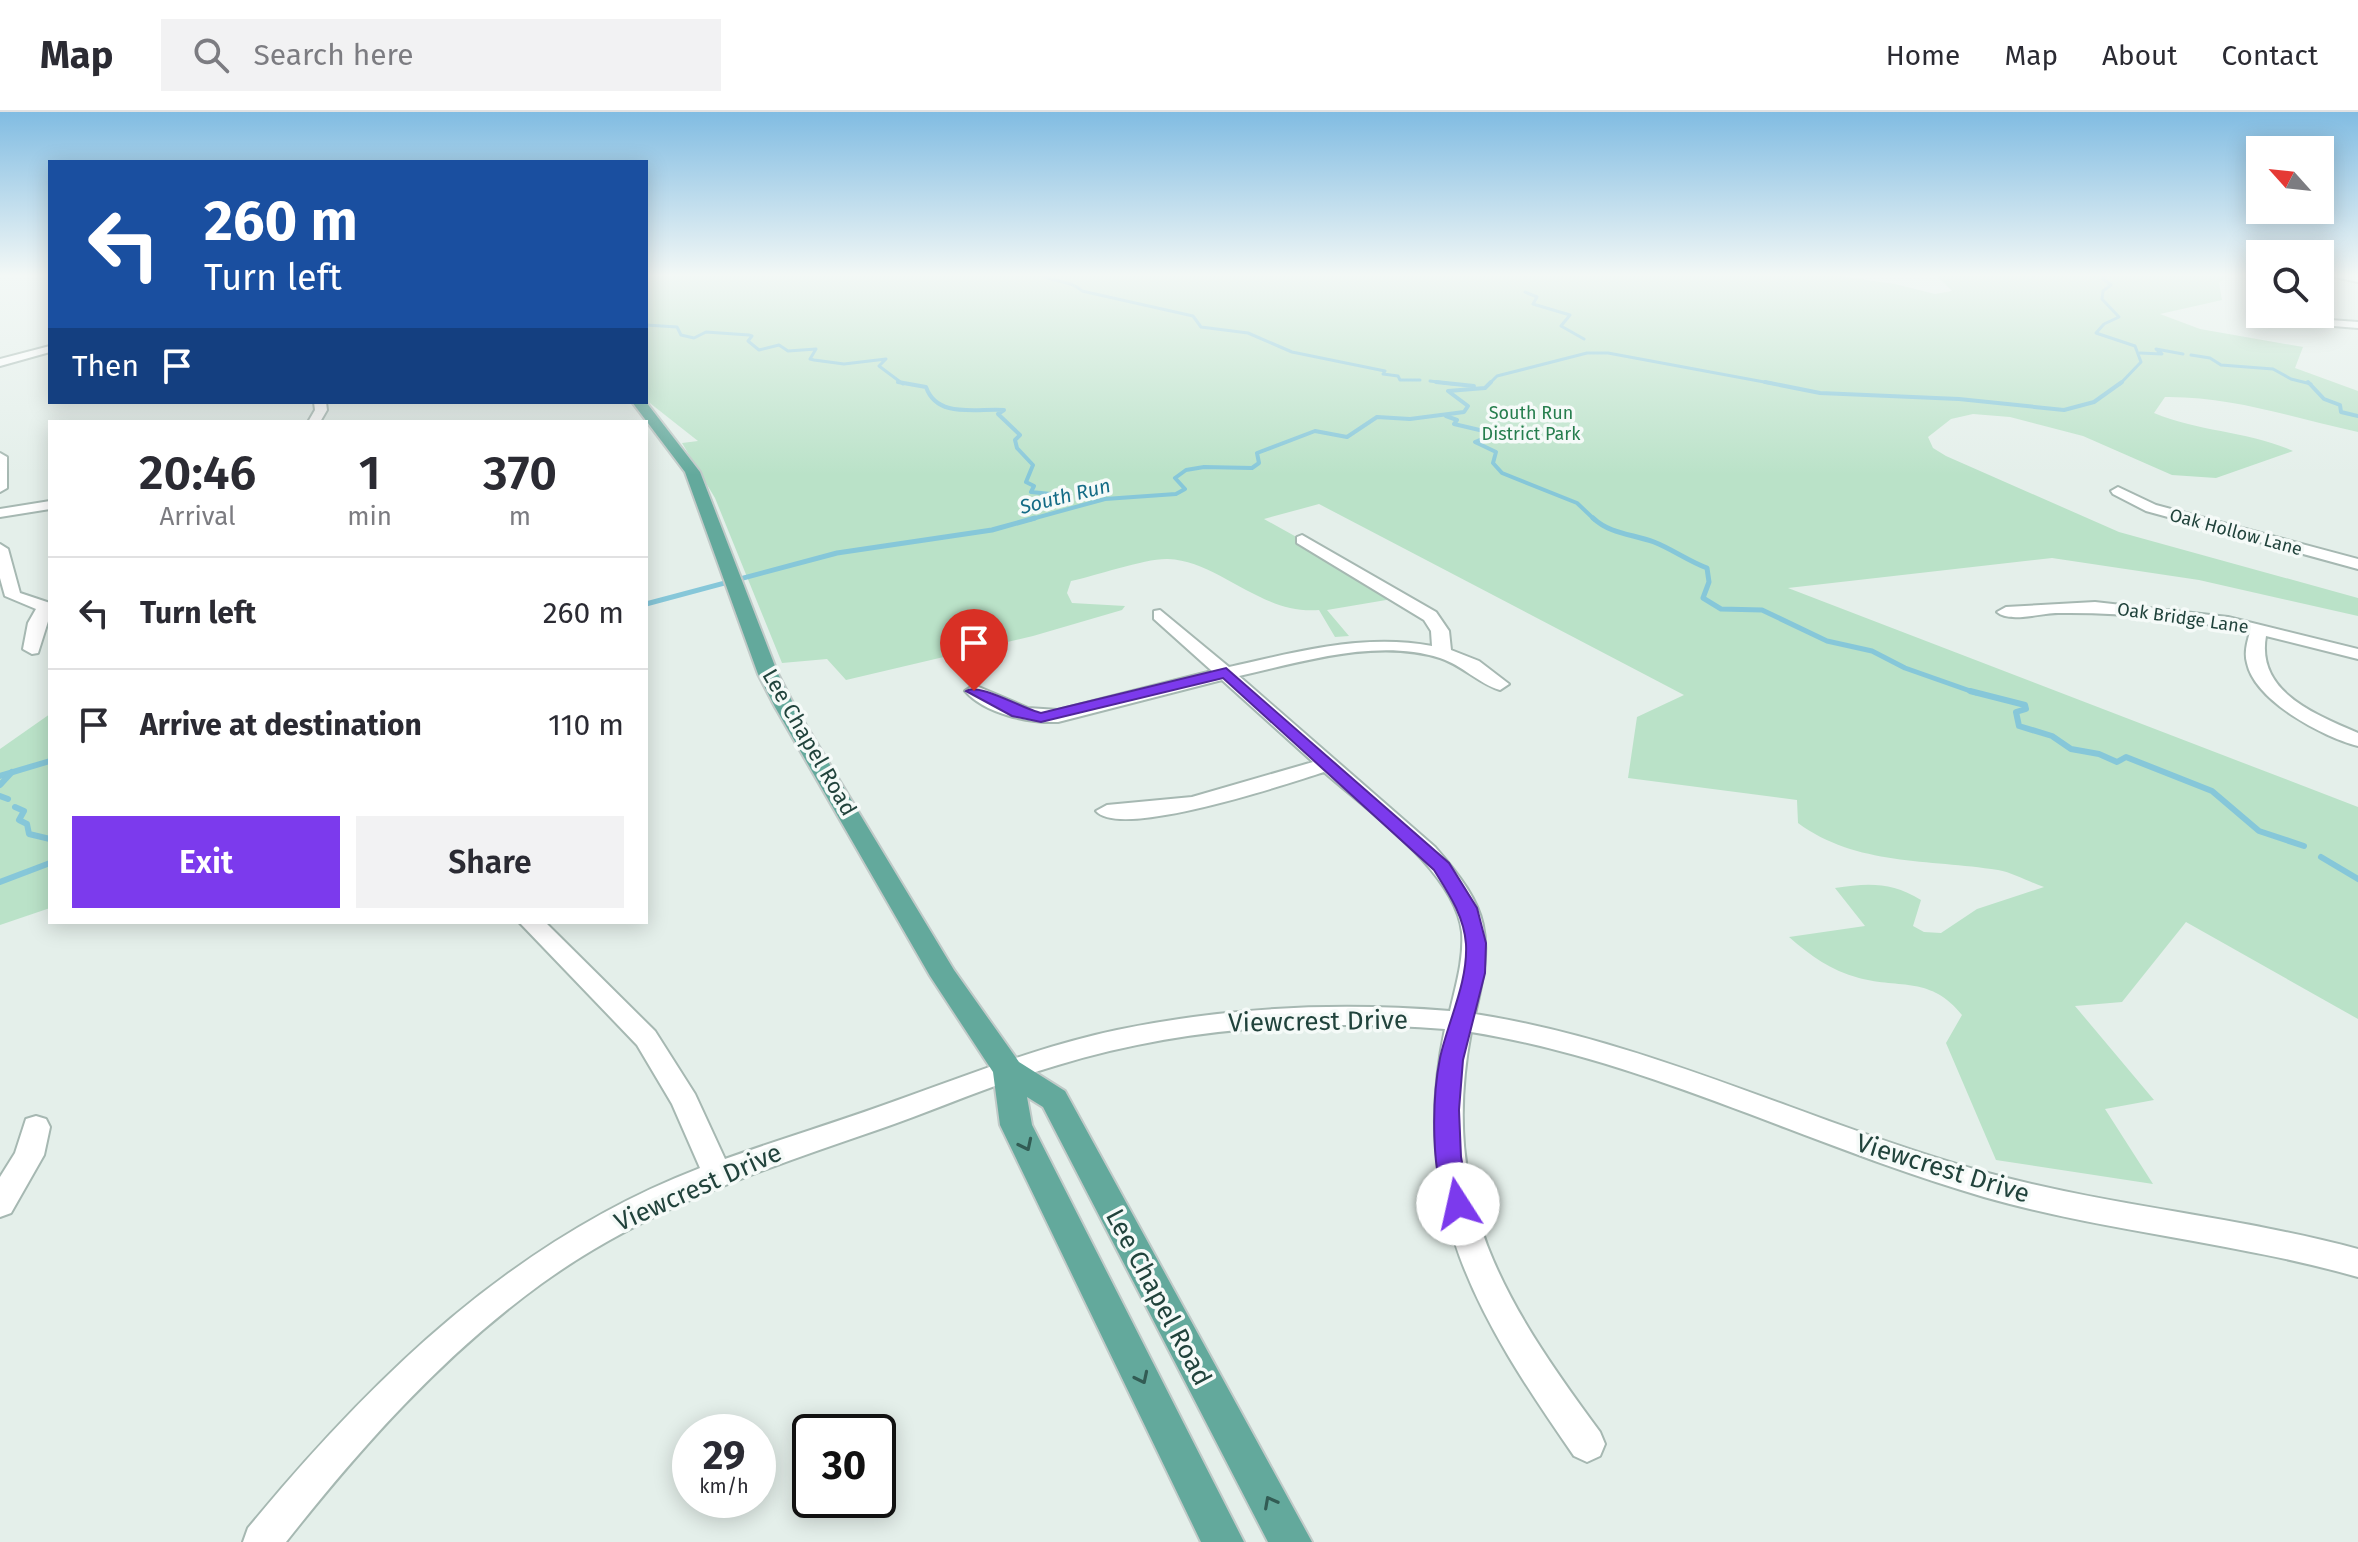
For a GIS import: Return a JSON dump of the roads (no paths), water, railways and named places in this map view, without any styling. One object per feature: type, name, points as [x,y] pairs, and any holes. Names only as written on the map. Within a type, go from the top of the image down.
[{"type":"main road","name":"Lee Chapel Road","points":[[641,404],[692,472],[768,674],[785,707],[944,976],[1008,1070],[1054,1099],[1291,1542]]},
{"type":"main road","name":"Lee Chapel Road","points":[[1008,1070],[1016,1125],[1223,1542]]},
{"type":"street","points":[[0,363],[48,350]]},
{"type":"street","points":[[0,457],[0,488]]},
{"type":"street","name":"Oak Hollow Lane","points":[[2118,491],[2151,508],[2358,564]]},
{"type":"street","points":[[0,513],[48,505]]},
{"type":"street","points":[[1302,540],[1430,616],[1440,631],[1442,653]]},
{"type":"street","points":[[0,549],[13,596],[46,607],[37,623],[32,649]]},
{"type":"street","name":"Oak Bridge Lane","points":[[2006,612],[2052,606],[2112,608],[2259,629],[2358,654]]},
{"type":"street","points":[[1160,615],[1427,852],[1460,893],[1476,943],[1475,973],[1451,1060],[1447,1110],[1449,1157],[1458,1204],[1477,1264],[1504,1323],[1524,1357],[1587,1444]]},
{"type":"street","points":[[2259,629],[2255,664],[2270,687],[2298,710],[2358,740]]},
{"type":"street","points":[[974,691],[1018,712],[1041,717],[1338,648],[1377,647],[1442,653],[1479,666],[1500,684]]},
{"type":"street","points":[[1107,811],[1146,812],[1192,806],[1327,764]]},
{"type":"street","points":[[533,924],[646,1038],[685,1102],[717,1173]]},
{"type":"street","name":"Viewcrest Drive","points":[[262,1542],[305,1486],[376,1407],[438,1348],[506,1293],[634,1210],[717,1173],[1008,1070],[1133,1037],[1236,1020],[1350,1015],[1461,1022],[1540,1036],[1638,1062],[1717,1088],[1861,1146],[1988,1185],[2078,1206],[2255,1236],[2358,1263]]},
{"type":"street","points":[[0,1204],[29,1155],[36,1127]]},
{"type":"waterway","points":[[749,342],[759,350],[779,345],[788,351],[816,349],[810,359],[844,364],[886,359],[879,366],[901,383]]},
{"type":"waterway","points":[[1268,342],[1292,352],[1385,371],[1383,374],[1398,376],[1400,380],[1420,380]]},
{"type":"waterway","name":"South Run","points":[[2122,342],[2135,346],[2141,362],[2122,382]]},
{"type":"waterway","points":[[2140,353],[2162,354],[2156,349],[2183,354]]},
{"type":"waterway","name":"South Run","points":[[1028,520],[1105,499],[1176,494],[1185,489],[1175,478],[1186,470],[1204,467],[1252,468],[1259,463],[1257,453],[1315,431],[1347,437],[1377,417],[1410,419],[1464,412],[1468,406],[1448,391],[1485,388],[1497,376],[1587,353],[1608,353],[1775,384]]},
{"type":"waterway","points":[[2191,355],[2210,358],[2221,365],[2273,369],[2291,379],[2310,384]]},
{"type":"waterway","points":[[1430,381],[1445,383]]},
{"type":"waterway","points":[[1436,382],[1445,383]]},
{"type":"waterway","name":"South Run","points":[[1765,382],[1775,384]]},
{"type":"waterway","name":"South Run","points":[[1775,384],[1820,393],[1959,399],[2064,410],[2094,402],[2122,382]]},
{"type":"waterway","points":[[901,383],[926,387],[931,397],[948,408],[1004,410],[998,414],[1020,435],[1015,440],[1017,448],[1033,465],[1026,482],[1034,486],[1031,492],[1061,495]]},
{"type":"waterway","points":[[1445,383],[1474,386]]},
{"type":"waterway","points":[[1445,383],[1453,384]]},
{"type":"waterway","points":[[2310,384],[2324,399],[2340,405],[2341,412],[2358,416]]},
{"type":"waterway","points":[[1446,416],[1457,420],[1454,424],[1488,432],[1487,437],[1475,442],[1496,452],[1493,463],[1502,473],[1577,503],[1595,520]]},
{"type":"waterway","name":"South Run","points":[[648,603],[837,553],[992,530],[1035,518]]},
{"type":"waterway","points":[[1593,518],[1607,527],[1654,542],[1707,568],[1709,582],[1703,598],[1721,609],[1762,610],[1827,641],[1872,651],[1905,668],[1971,691]]},
{"type":"waterway","points":[[1971,691],[2025,705],[2026,709],[2016,712],[2019,726],[2052,736],[2071,749],[2099,754],[2117,762],[2126,757],[2212,791],[2259,831],[2304,846]]},
{"type":"waterway","points":[[1971,691],[1976,693]]},
{"type":"waterway","name":"South Run","points":[[11,773],[48,762]]},
{"type":"waterway","name":"South Run","points":[[0,776],[11,773]]},
{"type":"waterway","points":[[0,785],[11,773]]},
{"type":"waterway","points":[[0,796],[8,799]]},
{"type":"waterway","points":[[15,807],[24,811],[19,820],[27,824],[29,834],[48,839]]},
{"type":"waterway","points":[[2321,857],[2358,879]]},
{"type":"waterway","points":[[0,882],[48,864]]},
{"type":"park label","name":"South Run District Park","points":[[1531,423]]}]
